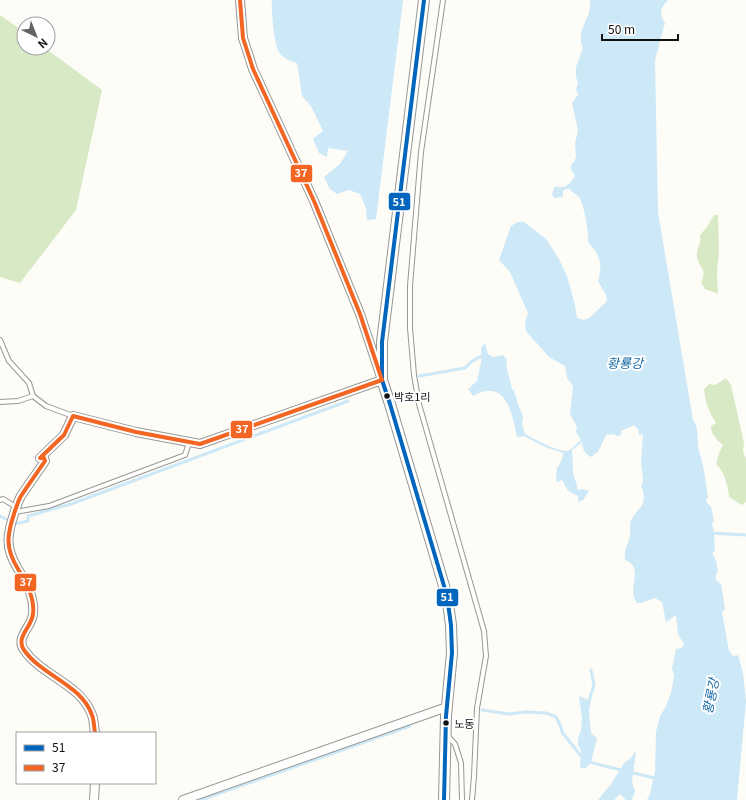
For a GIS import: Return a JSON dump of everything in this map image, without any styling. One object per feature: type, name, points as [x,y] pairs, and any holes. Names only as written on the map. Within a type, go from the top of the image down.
[{"type":"street","points":[[240,0],[243,38],[253,69],[322,222],[360,314],[392,411],[447,596],[451,625],[452,652],[447,707],[444,800]]},
{"type":"street","points":[[382,380],[382,342],[424,0]]},
{"type":"street","points":[[95,732],[92,716],[81,697],[41,667],[23,649],[21,642],[33,615],[31,596],[26,582],[16,566],[8,543],[9,527],[20,498],[45,461],[44,458],[40,458],[64,435],[73,416],[136,432],[188,443],[200,444],[382,380]]},
{"type":"street","points":[[183,800],[447,707]]},
{"type":"street","points":[[94,800],[95,784]]},
{"type":"lane","points":[[442,0],[421,152],[412,256],[410,328],[414,375],[419,404],[484,631],[486,656],[477,708],[472,800]]},
{"type":"lane","points":[[0,340],[9,361],[29,383],[33,396],[46,406],[73,416]]},
{"type":"lane","points":[[0,402],[18,401],[33,396]]},
{"type":"lane","points":[[0,500],[3,499],[16,510],[49,506],[185,455],[188,443]]},
{"type":"lane","points":[[447,734],[455,744],[461,763],[462,800]]},
{"type":"green space","points":[[0,15],[16,26],[16,56],[56,56],[102,90],[76,210],[20,283],[0,277]]},
{"type":"green space","points":[[714,215],[718,215],[718,294],[705,289],[701,282],[704,274],[697,255],[700,235]]},
{"type":"green space","points":[[726,378],[731,385],[744,443],[743,451],[746,459],[746,502],[742,505],[729,497],[725,479],[719,466],[716,464],[723,445],[712,433],[711,426],[716,423],[711,415],[705,398],[704,389],[709,384],[715,385]]},
{"type":"water","points":[[272,0],[403,0],[376,219],[367,220],[366,208],[360,194],[349,190],[337,194],[330,189],[324,177],[340,164],[348,151],[328,148],[327,157],[319,153],[313,139],[323,131],[311,106],[302,96],[297,63],[285,58],[277,48],[273,27]]},
{"type":"water","name":"황룡강","points":[[590,0],[668,0],[661,10],[665,23],[655,60],[658,212],[693,420],[697,431],[698,447],[705,474],[708,498],[706,500],[711,507],[714,521],[712,523],[715,551],[712,553],[716,561],[718,572],[716,573],[716,580],[721,584],[725,609],[722,612],[729,651],[733,656],[738,655],[743,673],[746,701],[737,800],[647,800],[650,794],[655,772],[656,732],[660,716],[671,693],[674,676],[672,668],[676,649],[682,648],[684,644],[678,634],[676,615],[666,622],[662,602],[655,598],[637,603],[633,592],[635,571],[630,563],[625,560],[630,533],[630,522],[642,505],[644,497],[641,486],[643,481],[641,462],[643,434],[639,435],[638,429],[634,425],[621,431],[621,435],[606,435],[598,452],[591,457],[584,451],[582,442],[572,450],[573,472],[578,490],[583,489],[589,491],[583,500],[578,502],[578,496],[568,491],[562,480],[558,482],[556,481],[557,468],[562,460],[563,453],[545,447],[524,436],[517,437],[510,408],[506,400],[500,394],[493,391],[484,391],[473,396],[468,389],[477,381],[482,358],[481,348],[485,343],[488,354],[493,357],[503,355],[507,360],[506,365],[512,389],[523,416],[522,424],[525,434],[551,447],[566,451],[581,440],[576,432],[577,427],[570,414],[573,386],[567,378],[565,366],[549,357],[526,331],[525,323],[528,313],[510,272],[499,260],[511,226],[518,222],[524,222],[546,239],[559,259],[567,276],[577,318],[584,320],[589,318],[607,301],[606,295],[598,281],[600,270],[599,260],[595,251],[588,242],[586,219],[579,197],[569,189],[563,191],[563,197],[554,198],[552,194],[555,186],[567,186],[575,176],[571,169],[571,165],[576,156],[575,144],[578,130],[572,103],[578,95],[576,89],[578,83],[576,77],[576,67],[583,48],[581,44],[581,35],[589,13]]},
{"type":"water","points":[[579,696],[591,700],[589,711],[591,733],[597,738],[591,762],[586,768],[580,768],[581,751],[578,745],[578,739],[581,731],[582,719]]},
{"type":"water","points":[[636,751],[632,782],[635,791],[632,800],[626,800],[620,794],[614,800],[598,800],[611,784],[625,762],[630,759]]},
{"type":"waterway","points":[[419,376],[465,368],[481,356],[485,361]]},
{"type":"waterway","points":[[14,524],[28,521],[28,516],[71,504],[348,401]]},
{"type":"waterway","points":[[0,516],[8,520]]},
{"type":"waterway","points":[[710,533],[746,535]]},
{"type":"waterway","points":[[588,704],[594,685],[591,670]]},
{"type":"waterway","points":[[482,710],[509,714],[526,712],[546,713],[556,717],[562,732],[585,761],[625,771]]},
{"type":"waterway","points":[[201,800],[410,726]]},
{"type":"waterway","points":[[630,772],[658,779]]},
{"type":"transit line","name":"37","points":[[95,732],[94,721],[87,704],[79,695],[41,667],[24,650],[21,641],[32,619],[33,602],[27,585],[11,554],[8,542],[10,528],[19,500],[45,461],[44,458],[40,458],[64,435],[73,416],[136,432],[200,444],[382,380],[360,314],[314,201],[253,69],[243,38],[240,0]]},
{"type":"transit line","name":"51","points":[[424,0],[382,342],[382,380],[447,596],[451,625],[452,653],[446,716],[444,800]]},
{"type":"place","name":"박호1리","points":[[387,396]]},
{"type":"place","name":"노동","points":[[446,723]]}]
